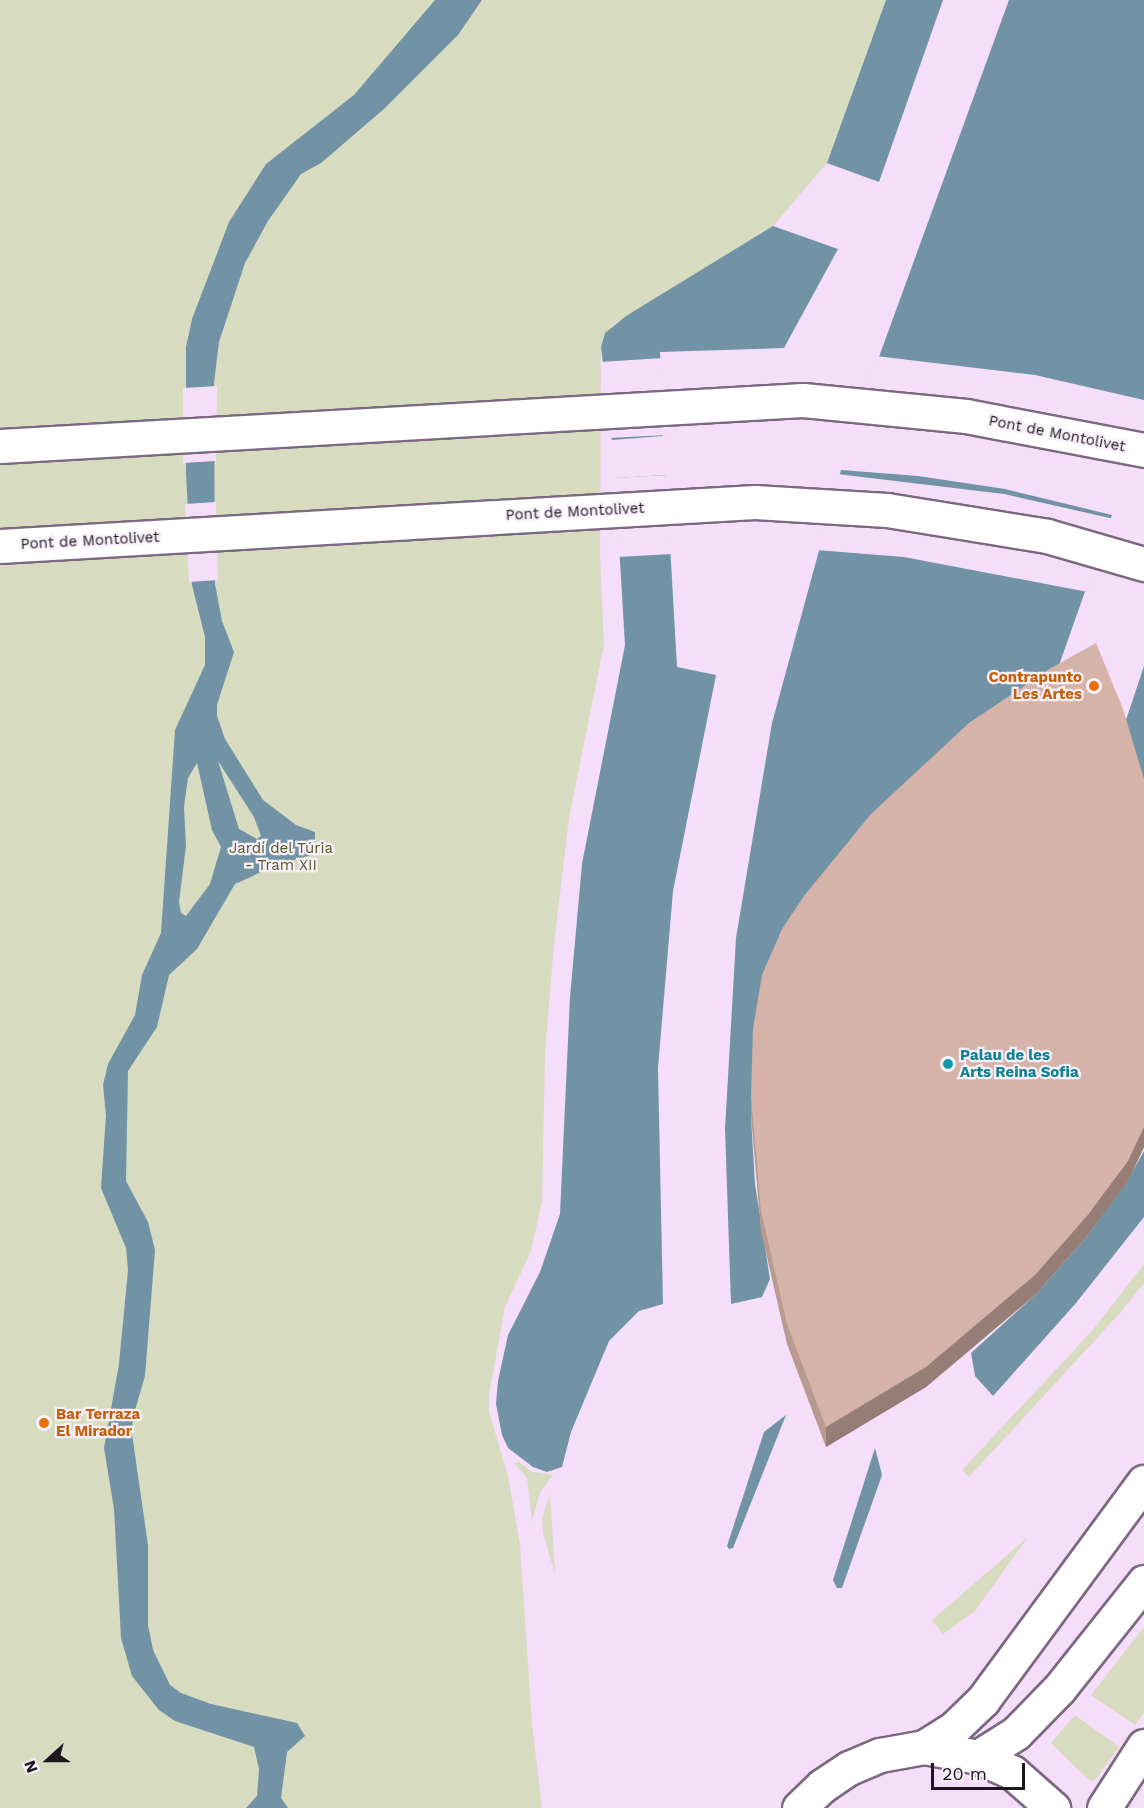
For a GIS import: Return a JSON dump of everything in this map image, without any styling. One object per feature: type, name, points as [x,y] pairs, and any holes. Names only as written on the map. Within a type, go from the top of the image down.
[{"type":"main road","name":"Pont de Montolivet","points":[[0,446],[803,400],[966,416],[1144,450]]},
{"type":"main road","name":"Pont de Montolivet","points":[[0,546],[755,502],[910,513],[1047,536],[1144,564]]},
{"type":"main road","points":[[924,1747],[953,1729],[1010,1668],[1144,1482]]},
{"type":"main road","points":[[978,1757],[1016,1733],[1059,1689],[1144,1582]]},
{"type":"main road","points":[[1104,1808],[1144,1746]]},
{"type":"main road","points":[[800,1808],[822,1785],[849,1768],[880,1755],[924,1747],[978,1757],[1012,1772],[1053,1808]]},
{"type":"green space","name":"Jardí del Túria - Tram XII","points":[[0,0],[886,0],[827,163],[773,226],[612,325],[601,347],[600,554],[604,645],[569,818],[554,944],[545,1052],[542,1201],[531,1251],[505,1307],[489,1395],[489,1412],[508,1476],[520,1545],[532,1724],[542,1808],[0,1808]]},
{"type":"green space","points":[[1144,1264],[1144,1283],[1120,1313],[969,1477],[962,1470],[1092,1331]]},
{"type":"green space","points":[[519,1462],[532,1472],[553,1475],[540,1492],[532,1521],[527,1478],[514,1463]]},
{"type":"green space","points":[[550,1494],[555,1574],[543,1533],[542,1518]]},
{"type":"green space","points":[[1028,1537],[974,1612],[943,1634],[932,1620]]},
{"type":"green space","points":[[1144,1627],[1144,1713],[1135,1725],[1091,1695]]},
{"type":"green space","points":[[1075,1715],[1119,1747],[1095,1780],[1090,1781],[1051,1743]]},
{"type":"water","points":[[435,0],[482,0],[458,35],[385,108],[321,163],[301,174],[268,221],[245,263],[219,342],[214,383],[215,584],[222,621],[234,652],[217,705],[217,716],[225,739],[263,800],[296,825],[315,832],[315,854],[279,864],[235,884],[197,949],[169,975],[157,1027],[128,1071],[126,1181],[148,1222],[155,1250],[145,1376],[133,1417],[132,1434],[148,1545],[148,1625],[153,1650],[170,1685],[181,1693],[211,1704],[297,1723],[305,1736],[287,1752],[281,1798],[288,1808],[246,1808],[257,1796],[259,1769],[254,1747],[175,1721],[159,1710],[132,1676],[121,1638],[114,1509],[104,1448],[119,1364],[128,1270],[126,1248],[101,1188],[106,1115],[103,1085],[108,1064],[135,1015],[142,975],[161,933],[175,730],[205,665],[205,637],[192,585],[186,473],[186,347],[192,319],[229,222],[266,164],[354,95]],"holes":[[[218,761],[254,817],[261,836],[257,839],[239,829]],[[197,763],[212,830],[221,847],[210,884],[186,916],[181,913],[179,902],[186,846],[184,807],[188,778]]]},
{"type":"water","points":[[886,0],[943,0],[879,182],[827,163]]},
{"type":"water","points":[[1009,0],[1144,0],[1144,430],[1032,440],[856,420]]},
{"type":"water","points":[[773,226],[838,249],[784,348],[660,352],[663,436],[612,440],[601,347],[605,333],[626,316]]},
{"type":"water","points":[[841,470],[918,476],[1005,489],[1112,515],[1051,688],[751,1116],[755,1184],[770,1279],[762,1297],[731,1304],[725,1129],[736,938],[772,723]]},
{"type":"water","points":[[666,475],[677,667],[716,675],[673,891],[658,1068],[663,1304],[639,1311],[609,1341],[571,1432],[562,1467],[547,1472],[533,1467],[508,1448],[502,1435],[496,1404],[498,1381],[508,1335],[540,1272],[560,1214],[570,997],[582,864],[625,645],[615,478]]},
{"type":"water","points":[[1144,666],[1144,799],[1123,729]]},
{"type":"water","points":[[1144,1151],[1144,1217],[1076,1303],[993,1396],[975,1376],[971,1353],[1035,1295],[1087,1236],[1127,1181]]},
{"type":"water","points":[[786,1415],[733,1548],[729,1549],[727,1546],[764,1432]]},
{"type":"water","points":[[875,1448],[882,1475],[842,1588],[837,1588],[833,1580]]},
{"type":"pier","points":[[876,356],[1035,375],[1144,400],[1144,439],[1135,465],[1032,443],[935,429],[855,422],[853,420]]},
{"type":"pier","points":[[663,358],[666,435],[609,438],[600,362]]},
{"type":"pier","points":[[217,386],[216,461],[183,463],[183,388]]},
{"type":"pier","points":[[837,474],[1004,494],[1114,519],[1088,592],[904,557],[816,550]]},
{"type":"pier","points":[[669,475],[672,554],[617,557],[613,478]]},
{"type":"pier","points":[[216,502],[218,580],[189,582],[185,504]]},
{"type":"building","name":"Palau de les Arts Reina Sofia","points":[[1096,643],[1123,709],[1144,779],[1144,1127],[1128,1161],[1087,1216],[1035,1275],[926,1367],[826,1427],[787,1324],[761,1211],[751,1096],[753,1029],[762,975],[782,929],[804,896],[871,814],[969,723],[1051,668]]},
{"type":"place","name":"Contrapunto Les Artes","points":[[1094,686]]},
{"type":"place","name":"Palau de les Arts Reina Sofia","points":[[948,1064]]},
{"type":"place","name":"Bar Terraza El Mirador","points":[[44,1423]]}]
